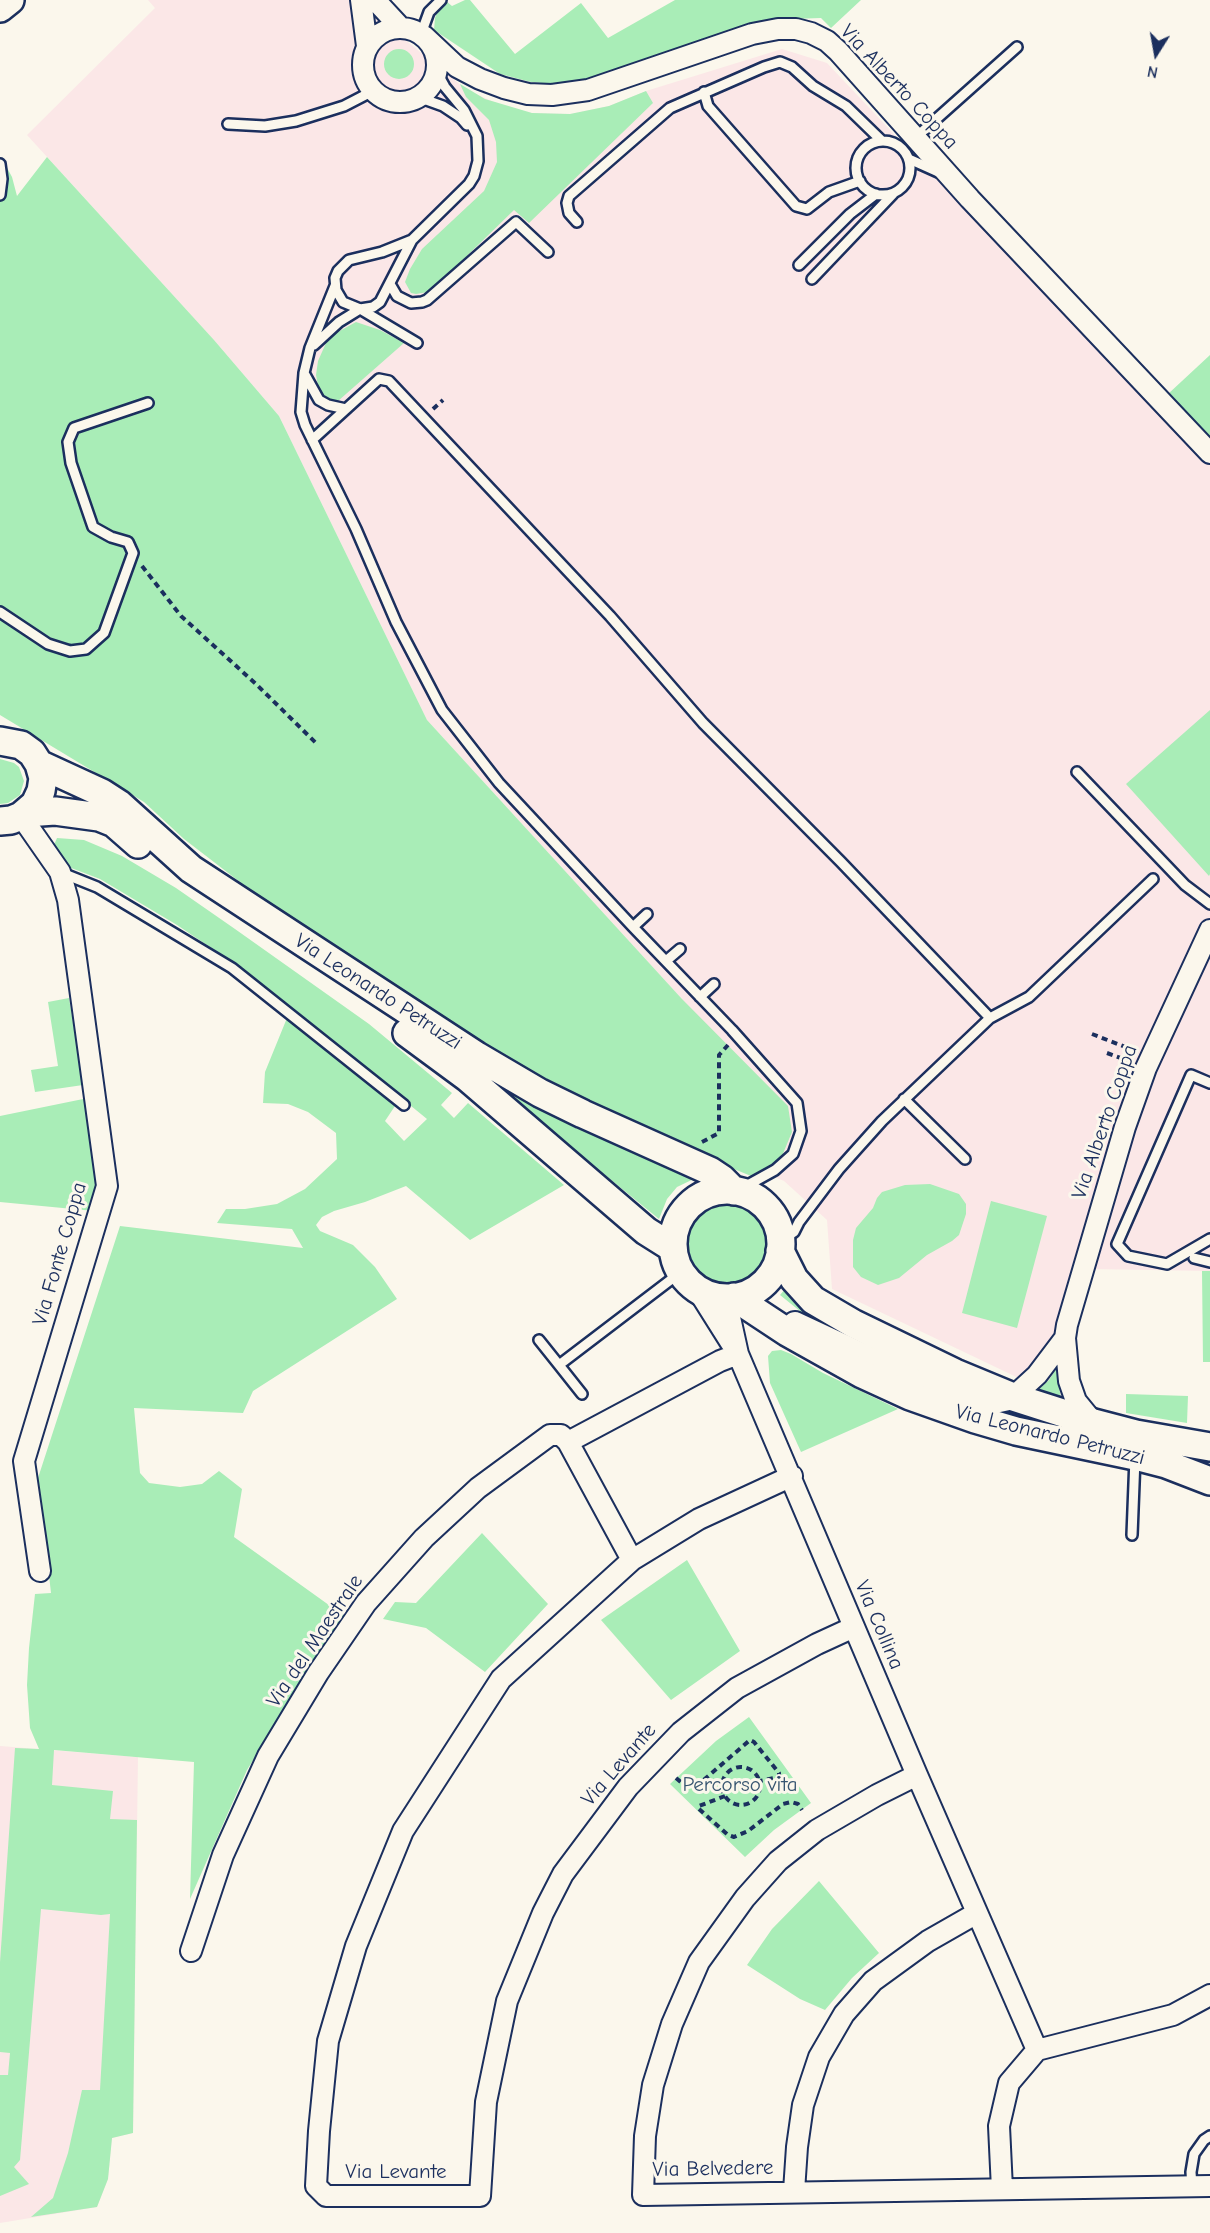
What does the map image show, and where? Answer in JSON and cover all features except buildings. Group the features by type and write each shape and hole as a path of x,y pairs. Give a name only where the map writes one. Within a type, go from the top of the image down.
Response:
{"main road":[{"path":"0,8 10,0"},
{"name":"Via Leonardo Petruzzi","path":"3,739 21,745 32,753 39,764 102,793 118,804 191,869 477,1056 540,1093 717,1175 736,1191"},
{"path":"16,817 35,804 41,791 43,778 39,764"},
{"name":"Via Leonardo Petruzzi","path":"16,817 55,811 85,813 114,823 189,889 312,967 440,1056 514,1116 646,1231 684,1270"},
{"path":"721,1191 736,1191 751,1196 762,1204 775,1221 780,1246 772,1272 764,1283 753,1291 731,1298 712,1296 684,1270 674,1232 680,1216 691,1204 705,1195 721,1191"},
{"name":"Via Leonardo Petruzzi","path":"780,1246 794,1279 813,1300 831,1312 945,1368 1013,1397 1094,1423 1136,1434 1210,1447"},
{"name":"Via Leonardo Petruzzi","path":"731,1298 862,1374 941,1408 1016,1431 1166,1464 1210,1481"}],"street":[{"path":"361,0 367,46"},
{"path":"375,0 401,27"},
{"path":"401,27 422,35 435,52 436,71 427,91 407,101 394,102 373,91 366,81 362,69 363,57 367,46 382,32 401,27"},
{"name":"Via Alberto Coppa","path":"422,35 457,67 480,79 528,94 552,96 588,90 752,34 778,28 811,33 838,51 891,112 905,139 970,198 1210,453"},
{"name":"Via Fonte Coppa","path":"16,817 60,872 72,917 107,1186 24,1461 40,1571"},
{"name":"Via Alberto Coppa","path":"1094,1423 1076,1401 1071,1389 1065,1338 1087,1252 1125,1127 1146,1068 1210,930"},
{"name":"Via Collina","path":"684,1270 737,1349 917,1775 1037,2050"},
{"name":"Via Collina","path":"731,1298 729,1313 737,1349"},
{"path":"632,1560 568,1442 720,1361 737,1349 740,1334 747,1327 764,1318"},
{"name":"Via Leonardo Petruzzi","path":"764,1318 785,1319 887,1367 947,1392 982,1400 1013,1397"},
{"name":"Via Alberto Coppa","path":"1013,1397 1037,1376 1065,1338"},
{"name":"Via del Maestrale","path":"191,1951 223,1855 268,1756 318,1672 366,1603 424,1538 477,1488 550,1435 561,1435 568,1442"},
{"name":"Via Levante","path":"792,1476 699,1519 632,1560 501,1679 403,1831 356,1946 328,2041 316,2186 326,2196 480,2196 486,2102 507,2001 543,1913 563,1874 628,1786 681,1732 737,1688 817,1644 854,1627"},
{"name":"Via Belvedere","path":"917,1775 877,1794 817,1830 778,1862 745,1898 699,1962 672,2024 653,2085 645,2136 643,2194 1201,2187"},
{"path":"794,2191 803,2105 819,2057 844,2014 873,1981 928,1941 977,1913"},
{"path":"1002,2189 999,2126 1010,2084 1037,2050 1173,2015 1210,1995"}],"lane":[{"path":"422,35 429,12 441,0"},
{"path":"876,194 860,182 856,164 859,155 873,143 905,139 1017,47"},
{"path":"577,222 569,213 567,203 569,196 670,108 780,62 792,67 813,86 846,106 882,141"},
{"path":"310,348 339,322 360,309 373,307 380,302 412,240 469,184 478,161 477,136 464,110 445,87 436,71"},
{"path":"228,124 265,126 296,122 344,106 373,91"},
{"path":"704,92 708,106 796,206 807,209 829,192 860,182"},
{"path":"418,97 443,106 461,118 477,136"},
{"path":"812,279 895,192 902,188 909,174 905,139"},
{"path":"909,159 935,169 970,198"},
{"path":"0,164 2,179 0,195"},
{"path":"799,265 850,214 876,194 895,192"},
{"path":"390,284 396,296 411,303 422,302 432,297 516,222 548,252"},
{"path":"412,240 390,249 349,260 338,271 335,286 310,348 304,373 301,412 312,440 356,529 396,622 442,710 499,783 797,1103 801,1131 793,1154 775,1170 736,1191"},
{"path":"335,286 343,302 360,309 417,343"},
{"path":"304,373 319,400 328,405 346,409"},
{"path":"312,440 379,379 389,381 610,616 703,723 846,867 990,1018"},
{"path":"0,612 48,644 70,651 86,649 104,633 133,553 128,542 111,537 93,527 71,463 68,442 74,428 148,403"},
{"path":"1077,772 1185,885 1210,904"},
{"path":"60,872 97,887 232,968 404,1104"},
{"path":"780,1246 794,1232 839,1169 882,1120 990,1018 1029,997 1153,879"},
{"path":"633,927 647,914"},
{"path":"666,961 680,949"},
{"path":"700,997 714,984"},
{"path":"1210,1083 1191,1075 1117,1244 1128,1256 1167,1264 1210,1239"},
{"path":"904,1100 965,1159"},
{"path":"1194,1258 1210,1262"},
{"path":"559,1365 684,1270"},
{"path":"539,1341 582,1394"},
{"path":"1132,1535 1135,1456"},
{"path":"1201,2187 1191,2172 1194,2154 1204,2140 1210,2136"}],"path":[{"path":"133,553 181,616 256,684 317,744"},
{"path":"1092,1034 1139,1053"},
{"path":"676,1155 719,1133 719,1055 728,1046"},
{"path":"676,1778 689,1785 699,1784 750,1740 779,1773 779,1777 760,1781"},
{"path":"742,1766 753,1771 760,1781 757,1797 743,1805 733,1803 722,1790 726,1773 736,1767 742,1766"},
{"path":"725,1796 698,1808 728,1835 734,1837 748,1831 783,1804 791,1802 798,1804 802,1810"}],"shaded area":[{"path":"148,0 356,0 467,90 501,105 532,113 570,114 609,106 646,91 782,49 827,63 940,183 962,175 1210,439 1210,1271 1090,1269 1071,1358 1077,1360 1077,1380 1094,1414 832,1289 827,1220 784,1181 714,1152 682,999 427,720 279,416 214,340 27,135 155,8"},
{"path":"0,1746 138,1757 133,2133 112,2138 108,2179 97,2207 0,2223"}],"green space":[{"path":"470,0 515,54 581,3 608,38 675,0 861,0 831,28 821,18 792,19 743,27 607,74 562,85 531,82 500,74 434,30 438,9 446,1 452,6"},
{"path":"399,49 405,50 413,58 413,70 405,78 399,79 393,78 385,70 384,64 385,58 393,50"},
{"path":"460,84 485,99 532,113 570,114 609,106 646,91 653,103 529,223 514,210 438,284 428,292 411,293 405,282 422,249 484,191 497,162 496,142 489,120 466,97"},
{"path":"47,157 214,340 279,416 427,720 682,999 788,1106 792,1132 782,1156 768,1167 751,1176 564,1097 275,909 184,839 144,802 0,715 0,160 12,177 17,196"},
{"path":"356,322 380,330 404,343 338,401 327,400 319,391 316,375 318,361 326,343 336,333"},
{"path":"1210,355 1210,439 1168,394"},
{"path":"1210,710 1210,874 1209,876 1126,784"},
{"path":"0,759 19,767 24,781 20,795 8,803 0,804"},
{"path":"57,838 84,840 122,856 176,888 369,1024 452,1093 441,1105 454,1118 468,1103 564,1185 470,1240 406,1186 322,1217 316,1225 320,1231 353,1245 375,1267 397,1299 253,1391 243,1413 134,1408 140,1473 149,1483 180,1487 202,1484 219,1471 242,1489 234,1537 347,1618 321,1650 247,1770 190,1899 194,1762 54,1750 52,1785 113,1791 110,1819 137,1820 133,2133 112,2138 108,2179 97,2207 31,2217 53,2198 68,2153 82,2090 100,2090 110,1914 41,1909 20,2160 14,2167 29,2184 0,2196 0,2075 8,2075 10,2053 0,2052 0,1962 15,1748 39,1749 30,1728 27,1685 29,1648 35,1594 51,1593 38,1478 120,1226 303,1248 292,1229 217,1223 226,1209 245,1209 277,1204 305,1189 337,1159 336,1133 308,1112 288,1104 263,1103 265,1072 287,1018 395,1106 385,1121 404,1141 427,1119 247,972 177,925 100,879 66,866 54,845"},
{"path":"69,998 83,1085 35,1092 31,1070 58,1066 48,1002"},
{"path":"455,1053 702,1175 677,1187 667,1199 659,1219"},
{"path":"88,1098 104,1185 94,1211 0,1202 0,1116"},
{"path":"930,1184 959,1194 966,1204 966,1214 959,1235 927,1255 899,1278 878,1285 861,1277 853,1267 853,1240 856,1228 873,1208 877,1198 882,1192 905,1185"},
{"path":"991,1201 1047,1216 1017,1328 962,1313"},
{"path":"726,1202 742,1205 755,1214 764,1227 767,1243 764,1259 755,1272 742,1281 726,1284 710,1281 697,1272 688,1259 685,1243 688,1227 697,1214 710,1205"},
{"path":"1202,1271 1210,1271 1210,1362 1203,1362"},
{"path":"786,1288 923,1374 811,1320 780,1295"},
{"path":"781,1350 898,1409 801,1452 770,1383 768,1356 772,1351"},
{"path":"1058,1366 1062,1403 1034,1394 1049,1380"},
{"path":"1126,1394 1188,1396 1187,1423 1126,1413"},
{"path":"482,1533 548,1604 485,1672 426,1628 383,1619 395,1602 416,1603"},
{"path":"687,1560 740,1651 671,1700 601,1620"},
{"name":"Percorso vita","path":"749,1717 811,1803 774,1830 745,1857 670,1784 716,1741"},
{"path":"819,1881 879,1953 852,1978 825,2010 800,1999 747,1965 772,1929"}]}
